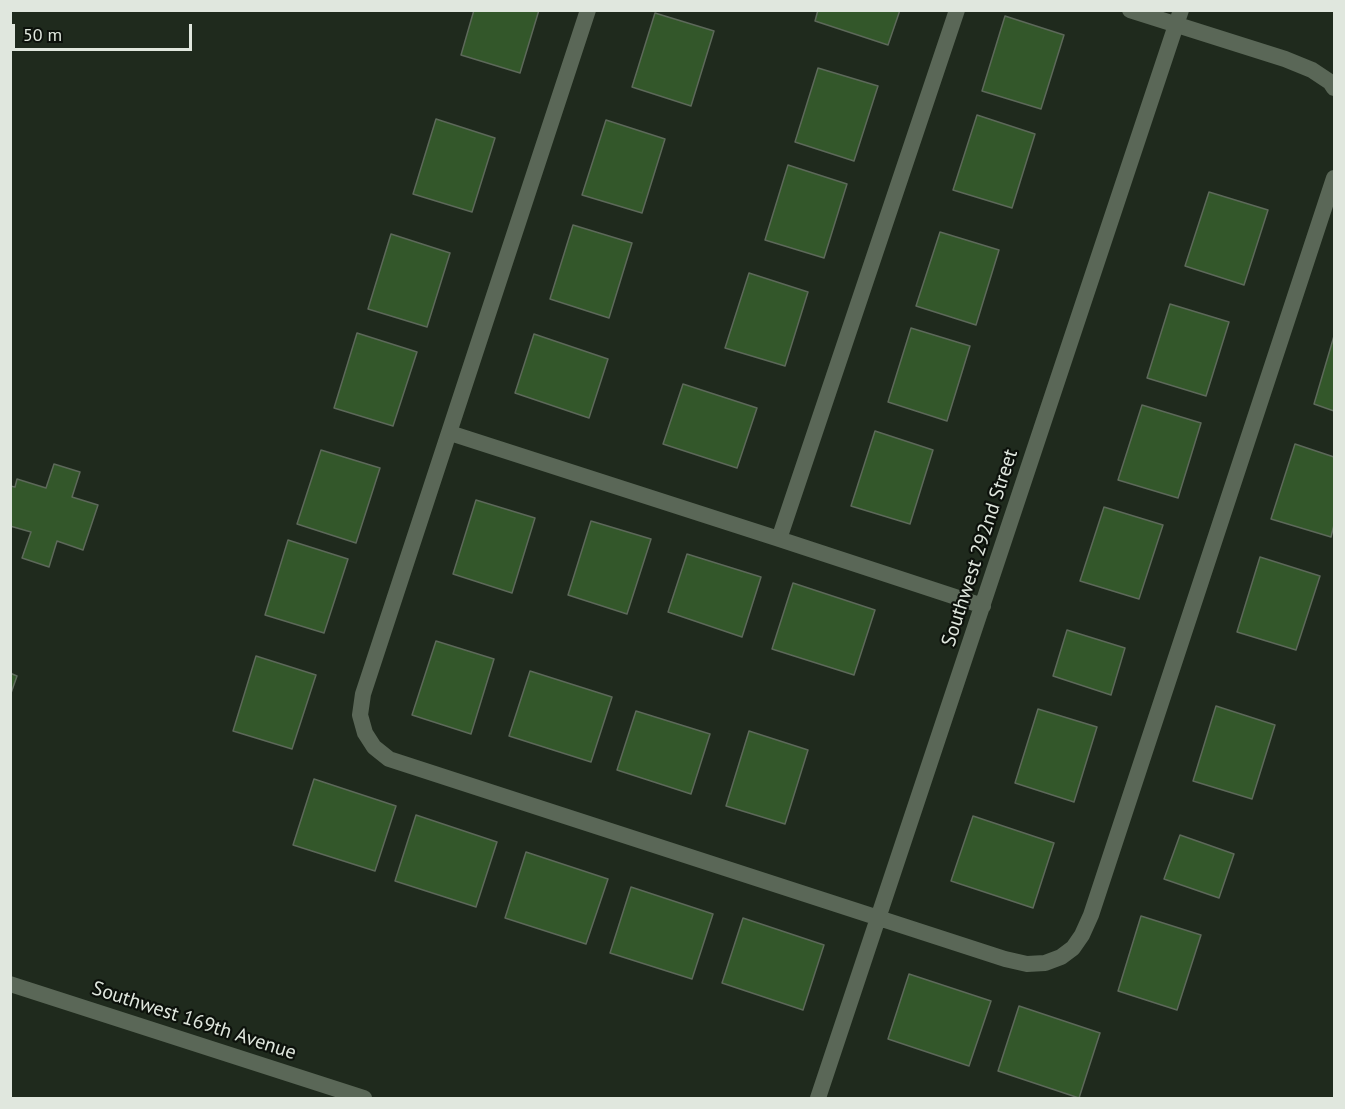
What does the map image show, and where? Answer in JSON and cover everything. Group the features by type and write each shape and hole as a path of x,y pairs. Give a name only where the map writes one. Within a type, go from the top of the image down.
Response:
{"street":[{"path":"588,10 363,694 360,715 365,734 374,747 389,759 1005,960 1027,964 1045,963 1061,957 1073,948 1091,915 1335,178"},
{"path":"779,539 957,10"},
{"path":"1130,10 1179,18 1312,70 1335,88"},
{"name":"Southwest 292nd Street","path":"818,1098 1179,18"},
{"path":"450,433 983,606"},
{"name":"Southwest 169th Avenue","path":"10,984 364,1098"}],"building":[{"path":"474,10 539,10 520,73 461,55"},
{"path":"818,10 900,10 888,45 815,21"},
{"path":"655,13 714,31 691,106 632,87"},
{"path":"1005,16 1064,35 1041,109 982,91"},
{"path":"818,68 878,86 854,161 795,142"},
{"path":"977,115 1035,134 1012,208 953,190"},
{"path":"436,119 495,138 472,212 413,194"},
{"path":"606,120 665,139 642,213 582,195"},
{"path":"788,165 847,184 824,258 765,240"},
{"path":"1209,192 1268,210 1244,285 1185,266"},
{"path":"573,225 632,243 609,318 550,299"},
{"path":"940,232 999,250 976,325 916,306"},
{"path":"391,234 450,253 427,327 368,309"},
{"path":"749,273 808,292 785,366 725,348"},
{"path":"1170,304 1229,322 1206,396 1147,378"},
{"path":"911,328 970,346 947,421 888,402"},
{"path":"357,333 417,352 393,426 334,408"},
{"path":"534,334 608,359 589,418 515,393"},
{"path":"1334,336 1334,411 1314,404"},
{"path":"683,384 757,408 737,468 663,444"},
{"path":"1142,405 1201,423 1178,498 1118,480"},
{"path":"875,431 933,450 910,524 851,506"},
{"path":"1295,444 1334,457 1334,525 1331,537 1271,519"},
{"path":"321,450 380,468 356,543 297,524"},
{"path":"54,464 80,472 72,497 98,505 83,550 57,541 49,567 22,558 31,532 10,526 10,486 15,487 17,479 46,488"},
{"path":"476,500 535,518 512,593 453,574"},
{"path":"1104,507 1163,525 1139,599 1080,581"},
{"path":"591,521 651,539 627,614 568,595"},
{"path":"288,540 348,559 324,633 265,615"},
{"path":"687,554 761,577 742,637 668,612"},
{"path":"1260,557 1320,576 1296,650 1237,632"},
{"path":"793,583 875,610 854,675 772,649"},
{"path":"1067,630 1125,648 1111,695 1053,676"},
{"path":"436,641 494,659 471,734 412,715"},
{"path":"256,656 316,675 292,749 233,731"},
{"path":"530,671 612,697 591,762 509,736"},
{"path":"10,673 17,676 10,696"},
{"path":"1216,706 1275,725 1252,799 1193,781"},
{"path":"1038,709 1097,727 1074,802 1015,783"},
{"path":"636,711 710,734 691,794 617,770"},
{"path":"749,731 808,750 785,824 726,806"},
{"path":"314,779 396,806 375,871 293,845"},
{"path":"416,815 497,842 476,907 395,881"},
{"path":"973,816 1054,843 1033,908 951,881"},
{"path":"1180,835 1234,854 1219,898 1164,879"},
{"path":"526,852 608,879 586,944 505,918"},
{"path":"631,887 713,914 692,979 610,953"},
{"path":"1141,916 1201,935 1177,1010 1118,991"},
{"path":"743,918 824,945 803,1010 722,983"},
{"path":"909,974 991,1001 969,1066 888,1039"},
{"path":"1019,1006 1100,1033 1079,1098 998,1071"}]}
